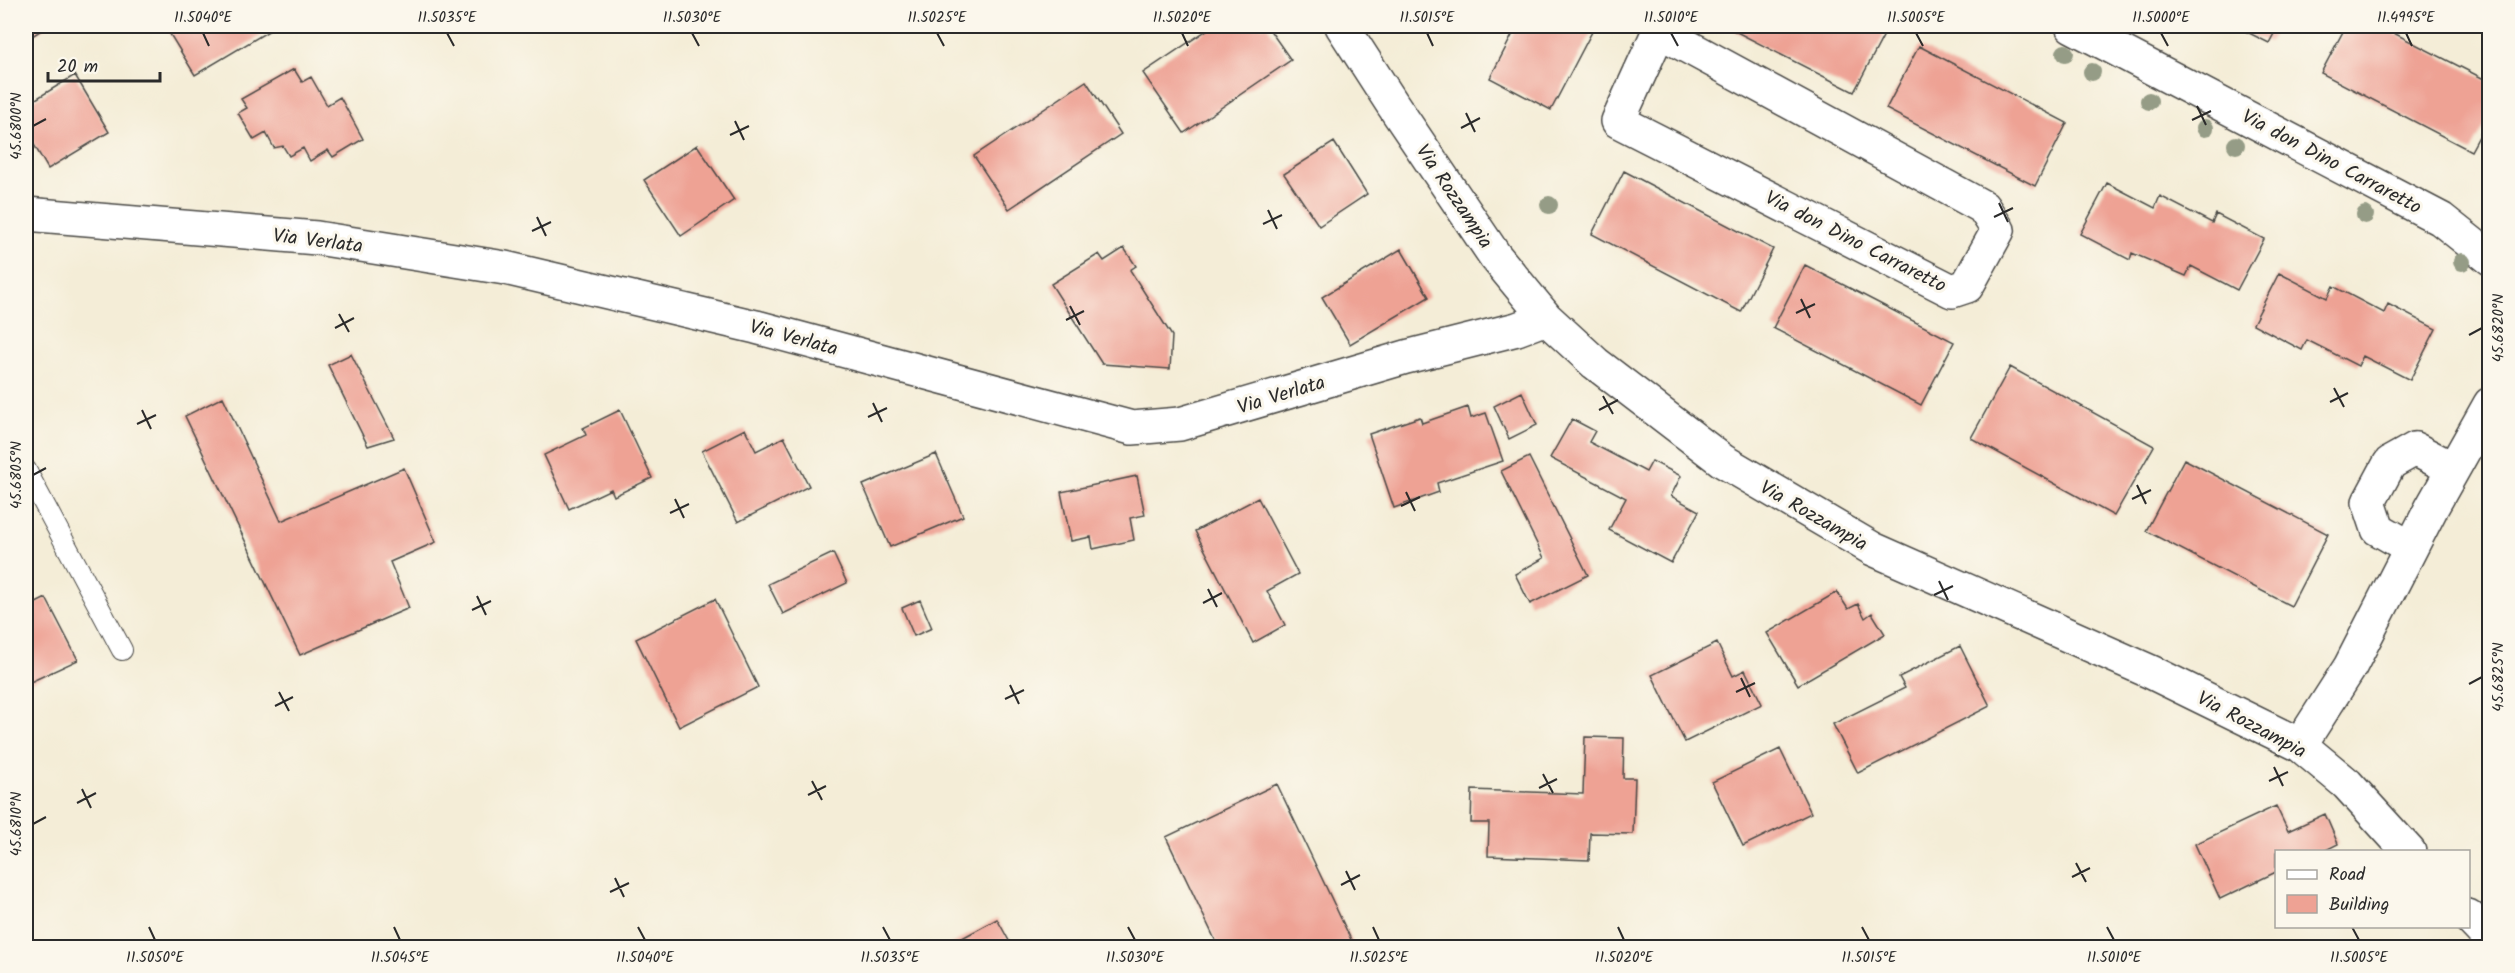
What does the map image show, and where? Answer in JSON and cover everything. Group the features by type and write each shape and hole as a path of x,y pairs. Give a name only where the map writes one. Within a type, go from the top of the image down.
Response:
{"street":[{"name":"Via Rozzampia","path":"1342,26 1495,256 1546,318 1595,363 1722,461 1873,549 2151,672 2300,745 2347,784 2407,850"},
{"name":"Via don Dino Carraretto","path":"2073,26 2441,219 2490,258"},
{"name":"Via don Dino Carraretto","path":"1661,28 1983,207 1998,230 1968,286 1952,291 1618,121 1661,28"},
{"name":"Via Verlata","path":"26,214 317,238 505,268 756,327 1132,428 1180,424 1406,357 1517,329 1546,318"},
{"path":"2300,745 2350,667 2490,404"},
{"path":"2411,549 2378,529 2369,502 2390,463 2415,449 2453,470"},
{"path":"2470,917 2490,939"}],"lane":[{"path":"26,470 122,650"}],"building":[{"path":"26,26 48,26 26,40"},
{"path":"165,26 277,26 195,75"},
{"path":"1213,26 1267,26 1291,60 1184,133 1143,73"},
{"path":"1517,26 1595,26 1551,110 1490,78"},
{"path":"1725,26 1880,26 1887,29 1854,92"},
{"path":"2235,26 2278,26 2269,43"},
{"path":"2346,26 2380,26 2490,82 2490,116 2471,151 2321,73"},
{"path":"1919,46 2067,123 2035,186 1886,109"},
{"path":"294,69 302,82 311,77 327,105 340,97 363,139 333,157 328,150 310,161 303,148 289,156 283,146 274,148 266,133 254,140 238,113 247,108 241,99"},
{"path":"75,75 109,132 48,169 26,131 26,105"},
{"path":"1086,81 1121,134 1009,209 974,156"},
{"path":"1334,142 1367,194 1319,226 1284,174"},
{"path":"697,145 734,200 681,236 644,180"},
{"path":"1624,171 1773,249 1741,312 1592,234"},
{"path":"2107,183 2155,208 2160,196 2212,223 2216,214 2264,239 2237,290 2191,266 2186,276 2132,253 2130,260 2080,234"},
{"path":"1124,248 1136,266 1130,270 1172,336 1170,369 1102,364 1051,284 1099,254 1104,261"},
{"path":"1401,249 1429,297 1350,344 1322,297"},
{"path":"1805,265 1954,342 1921,405 1773,328"},
{"path":"2279,273 2327,298 2333,286 2384,313 2388,304 2436,329 2410,380 2363,356 2358,366 2307,340 2302,350 2253,324"},
{"path":"351,354 394,438 368,446 328,365"},
{"path":"2010,367 2154,446 2114,516 1971,438"},
{"path":"1522,392 1537,425 1509,439 1494,406"},
{"path":"223,397 281,521 404,468 436,542 390,562 409,608 300,655 185,416"},
{"path":"1468,407 1471,418 1486,413 1503,461 1437,483 1439,492 1394,508 1369,434 1420,417 1422,423"},
{"path":"620,410 652,478 614,496 611,489 569,509 544,455 586,435 583,428"},
{"path":"1572,419 1595,431 1589,442 1646,472 1652,461 1681,476 1671,496 1699,511 1671,563 1609,530 1626,498 1550,458"},
{"path":"745,429 756,451 784,437 809,486 738,522 702,451"},
{"path":"936,454 963,516 890,547 863,485"},
{"path":"1529,457 1588,575 1530,604 1515,574 1544,558 1501,471"},
{"path":"2184,459 2328,534 2291,606 2146,531"},
{"path":"1137,476 1145,515 1130,518 1134,540 1093,549 1091,537 1071,541 1061,492"},
{"path":"1258,498 1298,574 1267,591 1285,625 1253,643 1195,531"},
{"path":"833,553 847,583 783,614 768,584"},
{"path":"1837,592 1848,609 1858,604 1865,618 1872,613 1885,634 1798,685 1767,633"},
{"path":"46,598 78,660 26,684 26,608"},
{"path":"715,599 758,687 679,727 636,639"},
{"path":"920,600 932,628 914,636 902,608"},
{"path":"1717,643 1733,676 1745,670 1762,704 1685,742 1652,675"},
{"path":"1960,646 1990,706 1858,773 1833,724 1905,688 1899,677"},
{"path":"1585,737 1624,738 1623,778 1635,778 1633,834 1590,833 1589,860 1488,856 1489,823 1471,823 1472,790 1583,794"},
{"path":"1780,749 1811,813 1743,846 1712,782"},
{"path":"1277,784 1355,948 1219,948 1166,837"},
{"path":"2276,806 2288,831 2325,814 2338,844 2326,850 2275,850 2275,872 2220,899 2195,844"},
{"path":"997,919 1013,948 944,948"}]}
